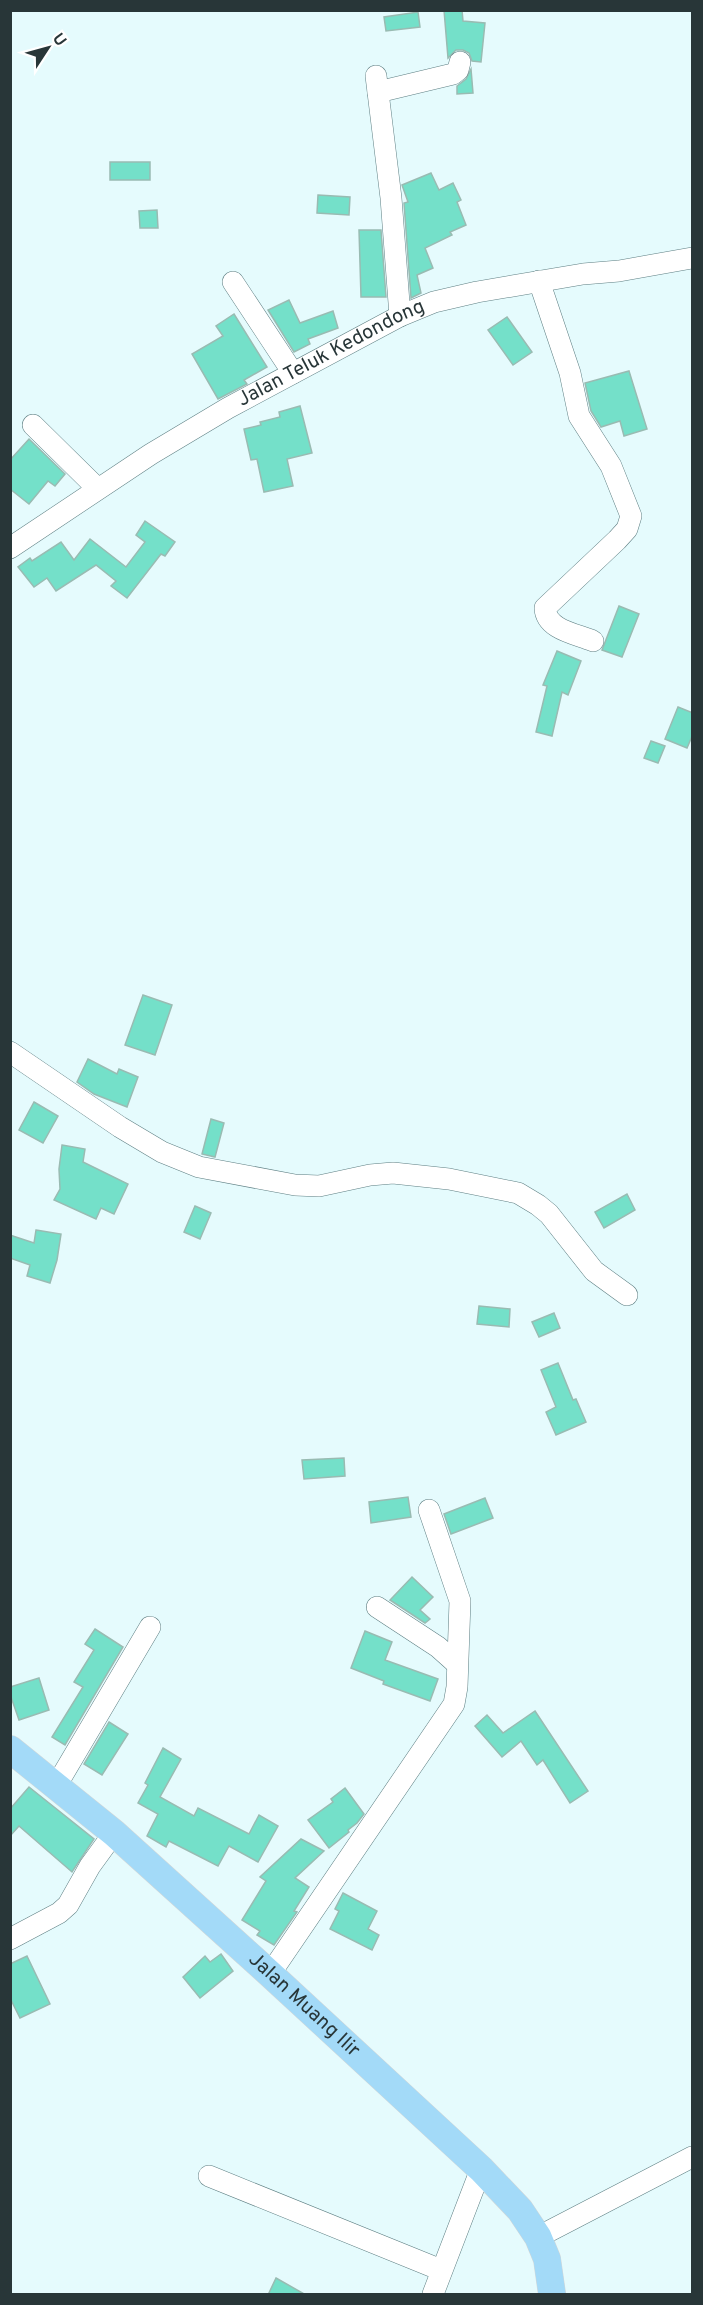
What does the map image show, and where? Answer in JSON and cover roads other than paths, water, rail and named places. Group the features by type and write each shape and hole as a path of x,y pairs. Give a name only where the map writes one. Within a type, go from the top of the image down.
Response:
{"main road":[{"name":"Jalan Muang Ilir","path":"10,1749 114,1833 481,2169 520,2210 538,2237 547,2259 552,2295"}],"street":[{"path":"400,316 391,198 377,84 453,74 458,70 460,62"},
{"name":"Jalan Teluk Kedondong","path":"10,548 97,489 228,408 400,316 434,302 477,292 693,258"},
{"path":"539,281 570,374 579,416 611,466 631,516 627,529 617,540 545,608 547,618 554,626 594,641"},
{"path":"233,282 293,373"},
{"path":"33,425 97,489"},
{"path":"10,1052 120,1127 162,1152 199,1167 295,1185 319,1186 370,1175 393,1173 449,1179 518,1193 538,1204 549,1214 590,1266 627,1294"},
{"path":"270,1974 454,1704 457,1687 460,1601 429,1510"},
{"path":"377,1606 438,1647 457,1664"},
{"path":"56,1786 150,1627"},
{"path":"10,1939 60,1913 68,1905 90,1866 114,1833"},
{"path":"538,2237 693,2157"},
{"path":"433,2295 481,2169"},
{"path":"209,2176 441,2270"}]}
